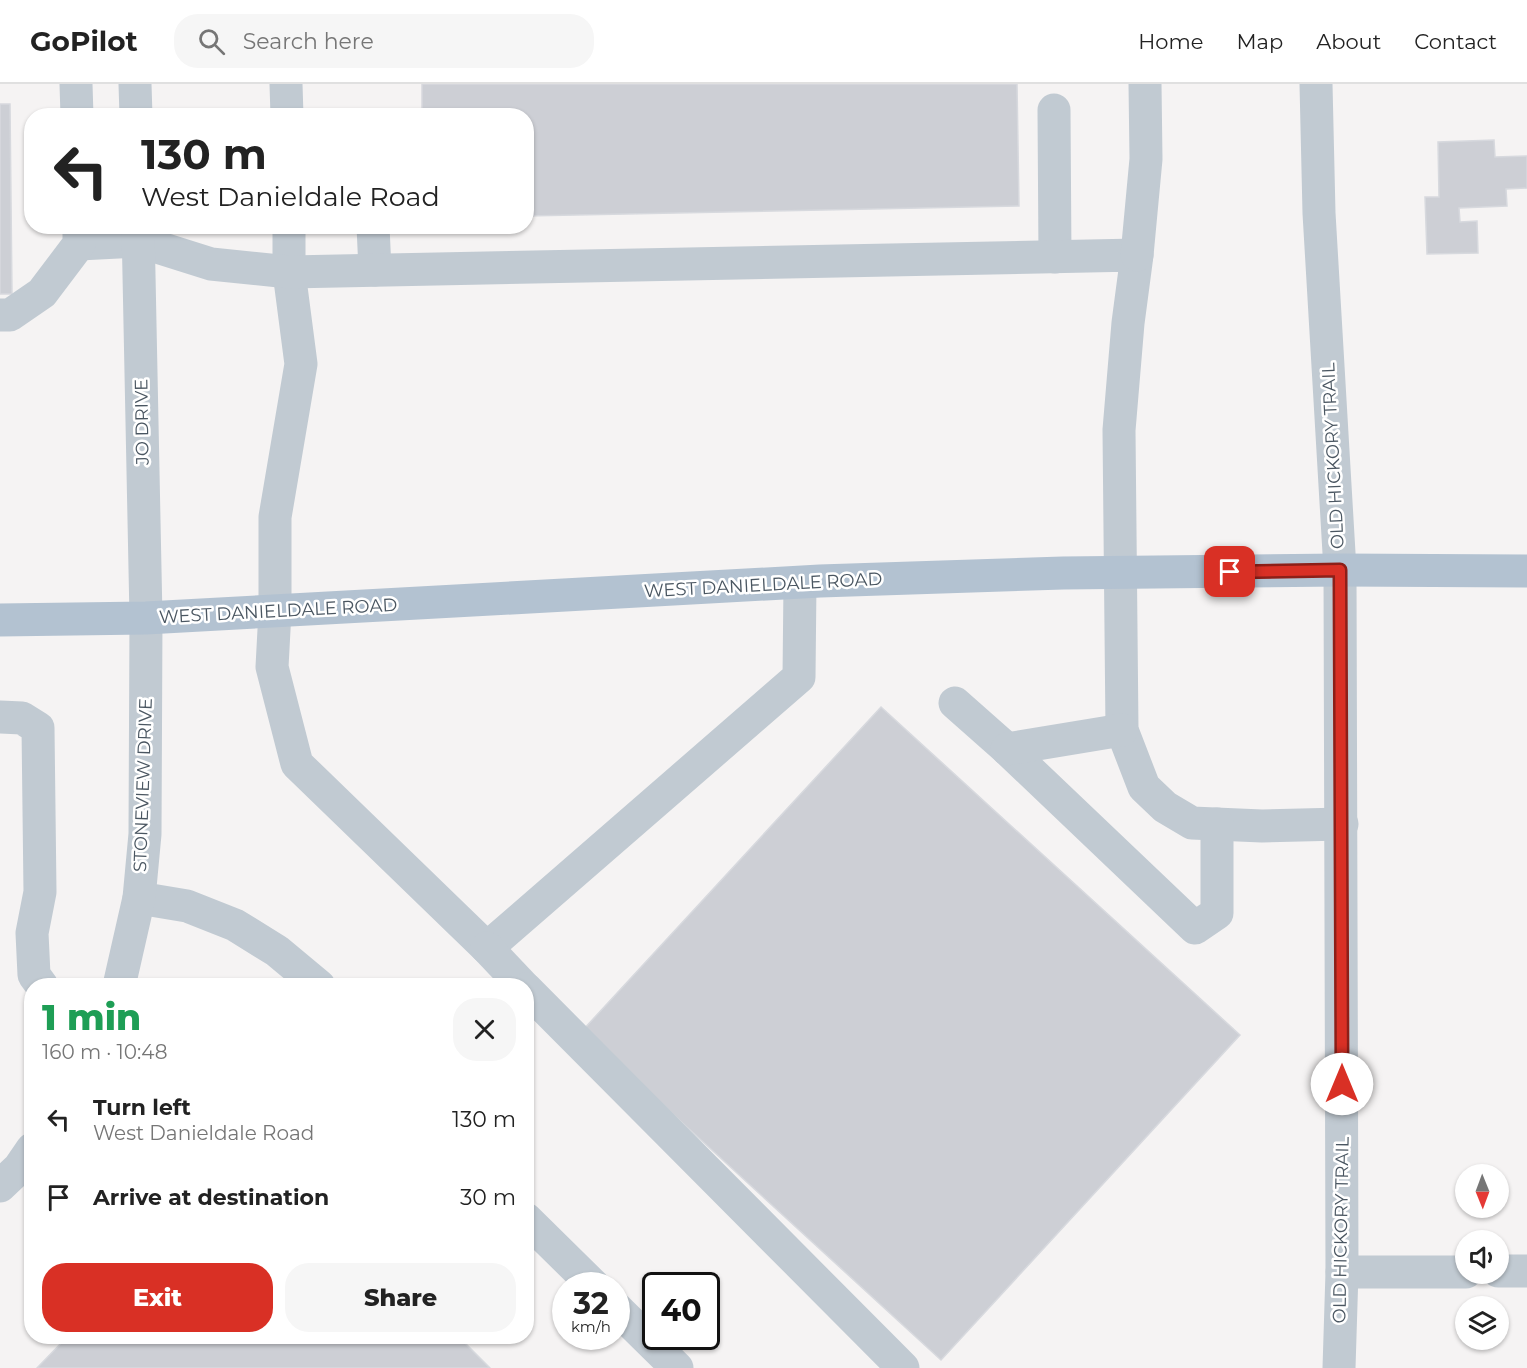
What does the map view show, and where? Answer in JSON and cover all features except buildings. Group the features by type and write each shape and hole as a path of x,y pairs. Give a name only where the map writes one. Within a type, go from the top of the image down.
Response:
{"main road":[{"name":"WEST DANIELDALE ROAD","path":"0,620 146,618 800,583 1121,573 1340,570 1527,571"}],"street":[{"path":"76,84 77,108"},
{"path":"135,84 136,108"},
{"path":"286,84 287,108"},
{"path":"1145,84 1146,159 1119,430 1122,730 1144,788 1165,807 1192,823 1262,826 1341,824"},
{"name":"OLD HICKORY TRAIL","path":"1316,84 1319,213 1340,570 1342,1272 1339,1368"},
{"path":"1054,110 1055,257"},
{"path":"0,315 10,315 42,293 79,235 108,234"},
{"name":"JO DRIVE","path":"138,234 146,618"},
{"path":"140,234 211,264 290,272 1137,255"},
{"path":"289,234 290,272 301,364 275,517 275,611 272,667 297,764 516,978"},
{"path":"373,234 375,270"},
{"path":"487,948 799,677 800,583"},
{"name":"STONEVIEW DRIVE","path":"121,978 139,898 145,834 146,618"},
{"path":"955,703 1007,749 1195,928 1217,913 1217,824"},
{"path":"0,717 22,718 38,728 40,892 32,933 34,975 36,978"},
{"path":"1007,749 1122,730"},
{"path":"139,898 187,906 235,925 277,951 309,978"},
{"path":"534,996 903,1368"},
{"path":"0,1186 24,1161"},
{"path":"534,1226 580,1272"},
{"path":"1509,1271 1527,1271"},
{"path":"1342,1272 1455,1272"},
{"path":"630,1322 677,1368"}],"route":[{"path":"1230,572 1340,570 1342,1084"}]}
